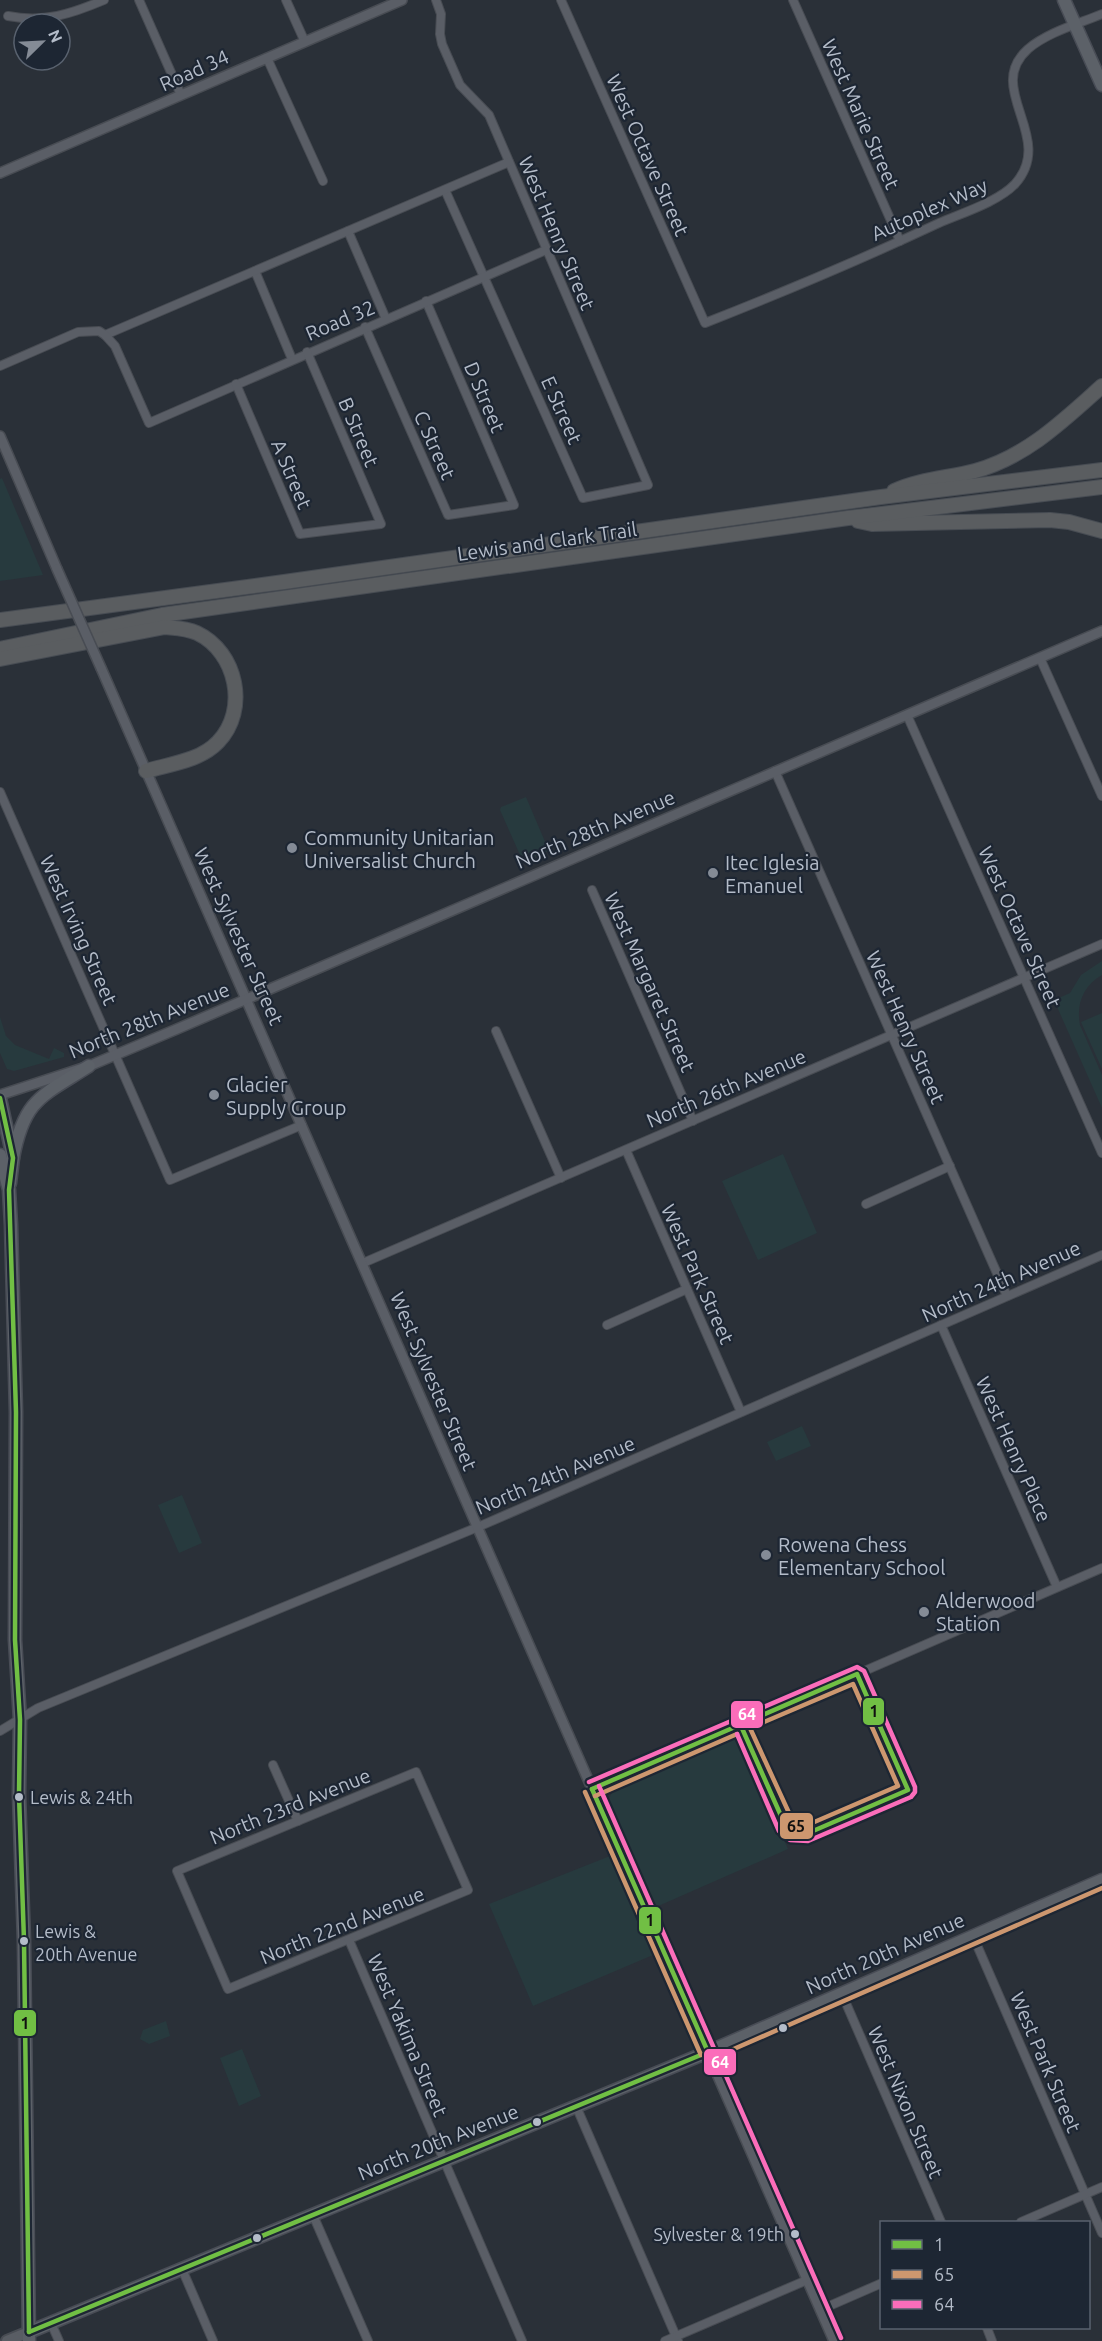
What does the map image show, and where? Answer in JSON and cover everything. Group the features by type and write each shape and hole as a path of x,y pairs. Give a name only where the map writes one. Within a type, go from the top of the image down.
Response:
{"highway":[{"path":"880,497 913,482 974,471 1010,457 1045,436 1102,386"},
{"name":"Lewis and Clark Trail","path":"0,620 880,497 1102,470"},
{"name":"Lewis and Clark Trail","path":"0,649 162,615 848,518 1102,487"},
{"path":"848,518 872,524 1050,520 1102,531"},
{"path":"0,659 165,627 195,632 207,639 224,658 231,671 236,694 232,719 218,742 207,751 187,760 146,771"}],"main road":[{"path":"1064,0 1102,85"},
{"path":"7,2341 29,2336 24,1941 19,1795 20,1720 15,1640 16,1412 9,1190 17,1134 30,1108 41,1097 89,1066"},
{"path":"0,1096 13,1158"},
{"path":"0,1155 9,1190"},
{"name":"North 20th Avenue","path":"29,2336 51,2323 708,2052 1102,1880"}],"street":[{"path":"8,16 47,19 75,12 104,0"},
{"path":"140,0 181,95"},
{"path":"286,0 305,42"},
{"name":"Road 34","path":"0,173 402,0"},
{"name":"West Henry Street","path":"436,0 441,14 442,44 460,85 487,111 648,485"},
{"name":"West Octave Street","path":"561,0 705,323"},
{"name":"West Marie Street","path":"793,0 900,241"},
{"path":"1075,25 1102,14"},
{"name":"Autoplex Way","path":"705,323 900,241 1001,195 1016,182 1023,172 1029,149 1027,131 1013,92 1015,71 1029,49 1044,39 1075,25"},
{"path":"267,58 323,181"},
{"path":"0,366 78,332 93,330 105,334 509,162"},
{"path":"445,189 484,277"},
{"path":"348,231 386,319"},
{"name":"Road 32","path":"105,334 115,346 149,423 292,358 546,250"},
{"path":"255,271 292,358"},
{"name":"E Street","path":"484,277 584,498 648,485"},
{"name":"D Street","path":"426,302 514,505"},
{"name":"C Street","path":"365,327 448,515 514,505"},
{"name":"B Street","path":"307,352 381,524"},
{"name":"A Street","path":"236,384 300,534 381,524"},
{"name":"West Sylvester Street","path":"0,436 834,2341"},
{"name":"North 28th Avenue","path":"0,1096 89,1066 247,1000 1102,631"},
{"path":"1040,658 1102,796"},
{"name":"West Octave Street","path":"907,715 1102,1153"},
{"name":"West Henry Street","path":"775,771 1007,1296"},
{"name":"West Irving Street","path":"0,792 170,1180 302,1125"},
{"name":"West Margaret Street","path":"592,890 693,1121"},
{"name":"North 26th Avenue","path":"363,1263 1102,944"},
{"path":"496,1031 561,1178"},
{"name":"West Park Street","path":"626,1150 741,1412"},
{"path":"867,1204 950,1166"},
{"name":"North 24th Avenue","path":"0,1731 47,1704 478,1527 1102,1255"},
{"path":"607,1325 687,1289"},
{"name":"West Henry Place","path":"941,1325 1057,1587"},
{"path":"592,1790 1102,1568"},
{"path":"857,1674 908,1790"},
{"path":"273,1765 298,1821"},
{"name":"North 23rd Avenue","path":"228,1989 177,1871 416,1772 468,1890"},
{"name":"North 22nd Avenue","path":"228,1989 468,1890"},
{"name":"West Park Street","path":"973,1936 1102,2233"},
{"name":"West Yakima Street","path":"349,1940 522,2341"},
{"name":"West Nixon Street","path":"842,1994 940,2221"},
{"path":"576,2106 677,2339"},
{"path":"1025,2221 1102,2187"},
{"path":"313,2215 368,2341"},
{"path":"182,2269 213,2341"},
{"path":"665,2341 677,2339 807,2280"},
{"path":"820,2310 880,2284"},
{"path":"51,2323 58,2341"}],"green space":[{"path":"2,478 43,575 0,581 0,479"},
{"path":"526,797 549,851 528,859 520,855 500,810 501,807"},
{"path":"1102,961 1102,975 1090,984 1082,996 1079,1017 1080,1025 1102,1075 1102,1108 1054,1000 1070,993 1081,975"},
{"path":"1102,1013 1102,1069 1081,1022"},
{"path":"0,1017 6,1036 15,1045 49,1059 54,1048 64,1053 64,1057 14,1071 7,1069 0,1053"},
{"path":"783,1154 817,1233 758,1260 722,1181"},
{"path":"802,1426 811,1446 776,1461 767,1442"},
{"path":"182,1495 202,1543 179,1553 158,1505"},
{"path":"738,1735 788,1849 656,1907 608,1800 613,1791"},
{"path":"610,1856 653,1955 533,2006 489,1904"},
{"path":"166,2021 170,2036 149,2044 140,2039 143,2030"},
{"path":"242,2049 261,2096 239,2106 220,2058"}],"transit line":[{"name":"1","path":"0,1098 13,1158 9,1190 16,1412 15,1640 20,1720 19,1795 24,1941 29,2332"},
{"name":"64","path":"589,1782 857,1667 864,1671 915,1787 915,1792 911,1797 808,1841 790,1840 779,1831 737,1734"},
{"name":"1","path":"592,1789 857,1674 908,1790 806,1834 792,1833 786,1827 741,1726"},
{"name":"65","path":"853,1684 898,1786 805,1826 795,1826 750,1728 853,1684"},
{"name":"65","path":"595,1796 737,1734"},
{"name":"64","path":"599,1786 841,2338"},
{"name":"1","path":"592,1789 708,2052"},
{"name":"65","path":"585,1792 701,2055"},
{"name":"65","path":"711,2059 1102,1888"},
{"name":"1","path":"29,2332 708,2052"}],"place":[{"name":"Community Unitarian Universalist Church","path":"292,848"},
{"name":"Itec Iglesia Emanuel","path":"713,873"},
{"name":"Glacier Supply Group","path":"214,1095"},
{"name":"Rowena Chess Elementary School","path":"766,1555"},
{"name":"Alderwood Station","path":"924,1612"},
{"name":"Lewis & 24th","path":"19,1797"},
{"name":"Lewis & 20th Avenue","path":"24,1941"},
{"name":"Sylvester & 19th","path":"795,2234"}]}
